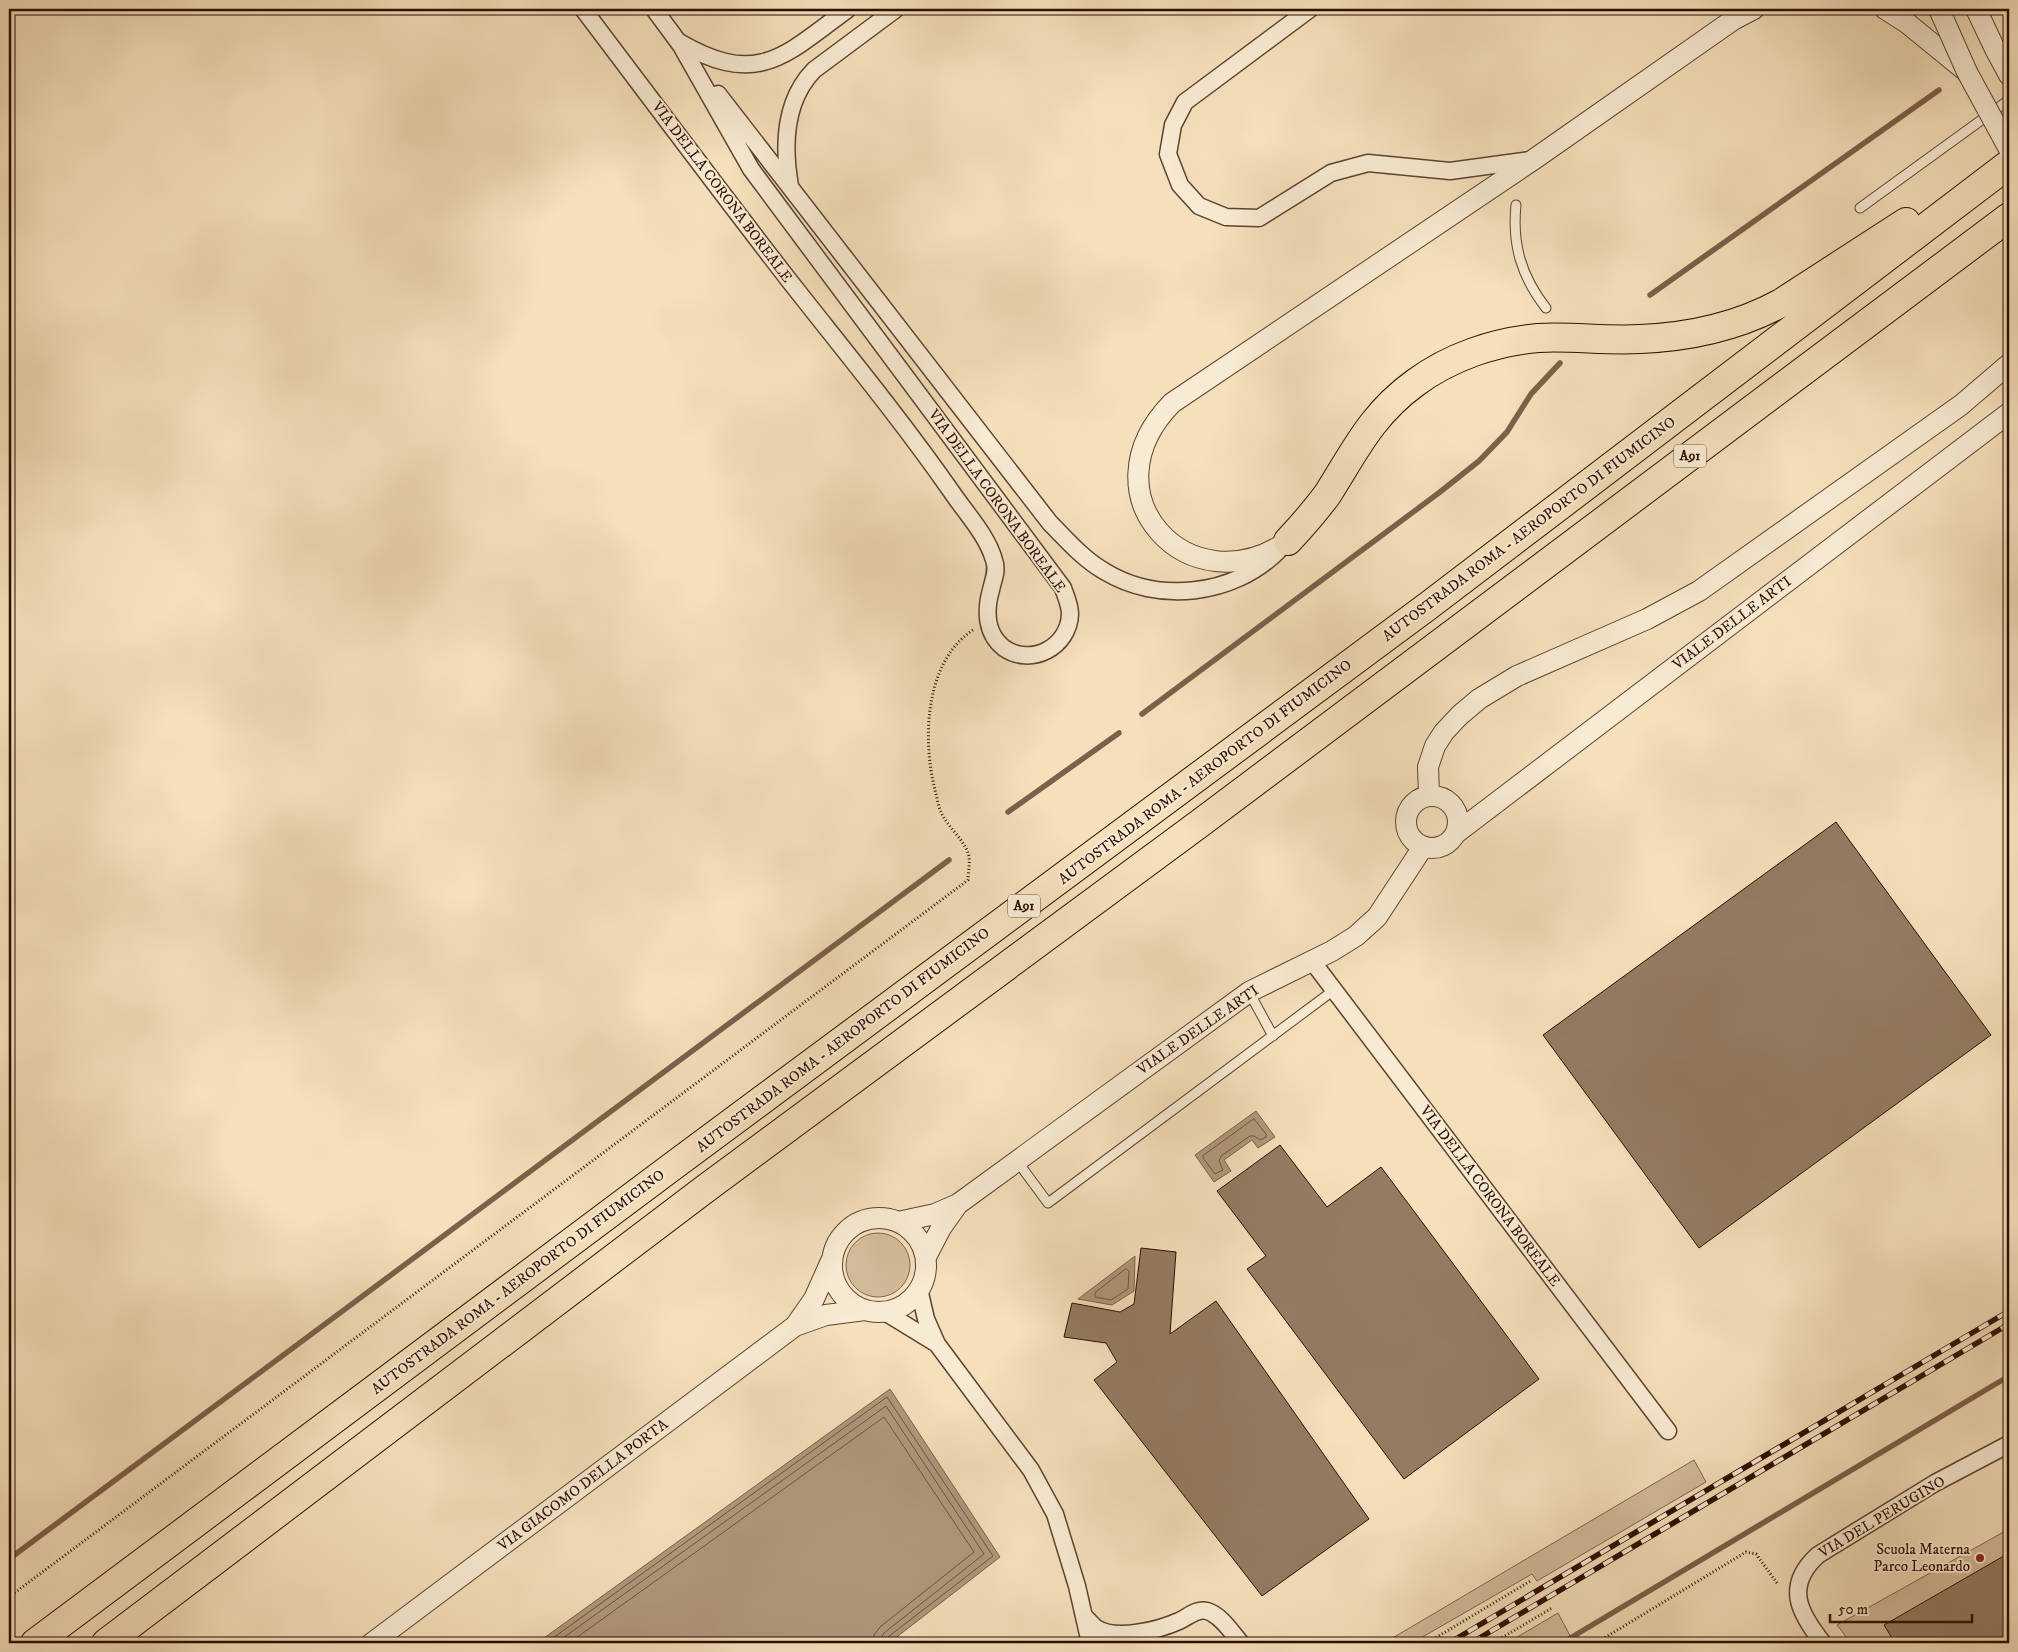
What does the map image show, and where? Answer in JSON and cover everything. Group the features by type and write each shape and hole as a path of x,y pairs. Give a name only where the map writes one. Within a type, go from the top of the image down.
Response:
{"highway":[{"path":"1288,541 1306,522 1326,495 1359,441 1380,412 1434,370 1476,351 1518,340 1539,338 1662,338 1703,332 1738,322 1770,309 1792,297 2009,153"},
{"name":"AUTOSTRADA ROMA - AEROPORTO DI FIUMICINO","path":"35,1643 673,1166 1436,600 2009,164"},
{"name":"A91","path":"106,1643 698,1195 1192,830 2009,217"}],"street":[{"name":"VIA DELLA CORONA BOREALE","path":"583,9 783,273 936,470 981,534 996,567 987,608 988,620 994,637 1008,650 1022,655 1036,655 1052,648 1065,634 1070,614 1069,604 1063,588 751,169 679,42"},
{"name":"VIA DELLA CORONA BOREALE","path":"654,9 790,188 1050,523 1088,560 1114,576 1141,587 1181,592 1201,590 1240,578 1274,555 1288,541"},
{"path":"679,42 700,54 721,61 737,64 763,63 790,51 848,9"},
{"path":"790,188 787,162 787,135 791,110 801,86 814,70 896,9"},
{"path":"1310,9 1186,102 1173,125 1168,154 1180,186 1199,206 1226,217 1259,218 1331,173 1368,163 1450,171 1534,160"},
{"path":"1288,541 1276,549 1249,560 1220,562 1192,555 1168,540 1149,519 1142,506 1139,494 1138,467 1141,454 1153,426 1172,403 1534,160 1733,20 1754,9"},
{"path":"1885,9 1907,23 1967,72"},
{"path":"1939,9 1967,72 2009,149"},
{"path":"1976,9 2009,75"},
{"path":"1429,795 1428,768 1435,746 1444,732 1479,699 1517,676 1648,619 1699,591 1961,405 2009,364"},
{"name":"VIALE DELLE ARTI","path":"898,1222 936,1214 958,1204 1249,992 1344,944 1377,917 1423,847 1438,848 1445,845 1455,834 2009,413"},
{"path":"1423,847 1409,835 1406,827 1408,810 1421,798 1429,795 1445,799 1456,810 1458,818 1455,834"},
{"name":"VIA DELLA CORONA BOREALE","path":"1312,961 1668,1431"},
{"name":"VIALE DELLE ARTI","path":"926,1257 941,1228 958,1204"},
{"name":"VIA GIACOMO DELLA PORTA","path":"795,1326 814,1299 832,1261 839,1239 845,1231 859,1222 875,1218 898,1222"},
{"path":"898,1222 906,1226 918,1238 926,1257 924,1278 919,1289 926,1319 937,1344 1026,1463 1055,1514 1085,1617 1090,1643"},
{"name":"VIA GIACOMO DELLA PORTA","path":"832,1261 833,1278 840,1292 855,1306 874,1311"},
{"name":"VIA GIACOMO DELLA PORTA","path":"372,1643 795,1326 826,1315 874,1311 903,1305 919,1289"},
{"path":"874,1311 937,1344"},
{"name":"VIA DEL PERUGINO","path":"1823,1643 1806,1620 1800,1606 1801,1581 1806,1568 1811,1562 1826,1550 1928,1488 2009,1444"},
{"path":"1118,1643 1178,1622 1198,1611 1207,1611 1226,1625 1241,1643"},
{"path":"1085,1617 1096,1628 1114,1633 1141,1634"}],"lane":[{"path":"1860,208 2009,100"},
{"path":"1516,205 1514,234 1520,264 1527,280 1546,308"},
{"path":"1017,1161 1048,1203 1334,990"},
{"path":"1249,992 1273,1036"}],"path":[{"path":"9,1597 968,880 968,854 940,812 930,769 930,712 938,676 952,648 965,635 988,620"},
{"path":"1596,1643 1746,1552 1756,1554 1777,1582"},
{"path":"1427,1643 1532,1580"},
{"path":"1493,1643 1552,1608"}],"shaded area":[{"path":"878,1233 896,1238 901,1242 905,1247 910,1265 905,1283 901,1288 896,1292 878,1297 860,1292 855,1288 851,1283 846,1265 851,1247 855,1242 860,1238"},
{"path":"1694,1460 1706,1482 1537,1581 1532,1574 1412,1643 1384,1643"},
{"name":"Scuola Materna Parco Leonardo","path":"2009,1529 2009,1643 1851,1643 1837,1625"},
{"path":"1558,1613 1574,1643 1507,1643"}],"water":[{"path":"1256,1111 1275,1137 1258,1148 1252,1140 1224,1160 1231,1171 1214,1182 1195,1155"},
{"path":"1135,1256 1134,1291 1112,1305 1078,1299"},
{"path":"890,1389 1000,1557 889,1643 537,1643"}],"building":[{"path":"1836,822 1991,1035 1699,1248 1543,1035"},
{"path":"1280,1145 1327,1207 1381,1167 1539,1379 1404,1479 1247,1269 1266,1256 1217,1191"},
{"path":"1141,1248 1176,1252 1170,1334 1216,1301 1369,1519 1262,1596 1094,1380 1117,1362 1106,1343 1064,1337 1072,1303 1120,1312 1134,1304"},
{"path":"2009,1553 2009,1643 1895,1643 1884,1625"}],"waterway":[{"path":"1650,295 1939,90"},
{"path":"1142,714 1479,461 1507,432 1531,394 1560,363"},
{"path":"1008,812 1119,733"},
{"path":"9,1559 949,860"},
{"path":"1562,1643 2009,1376"}],"railway":[{"path":"1449,1643 2009,1311"},
{"path":"1471,1643 2009,1324"}],"place":[{"name":"Scuola Materna Parco Leonardo","path":"1980,1558"}]}
